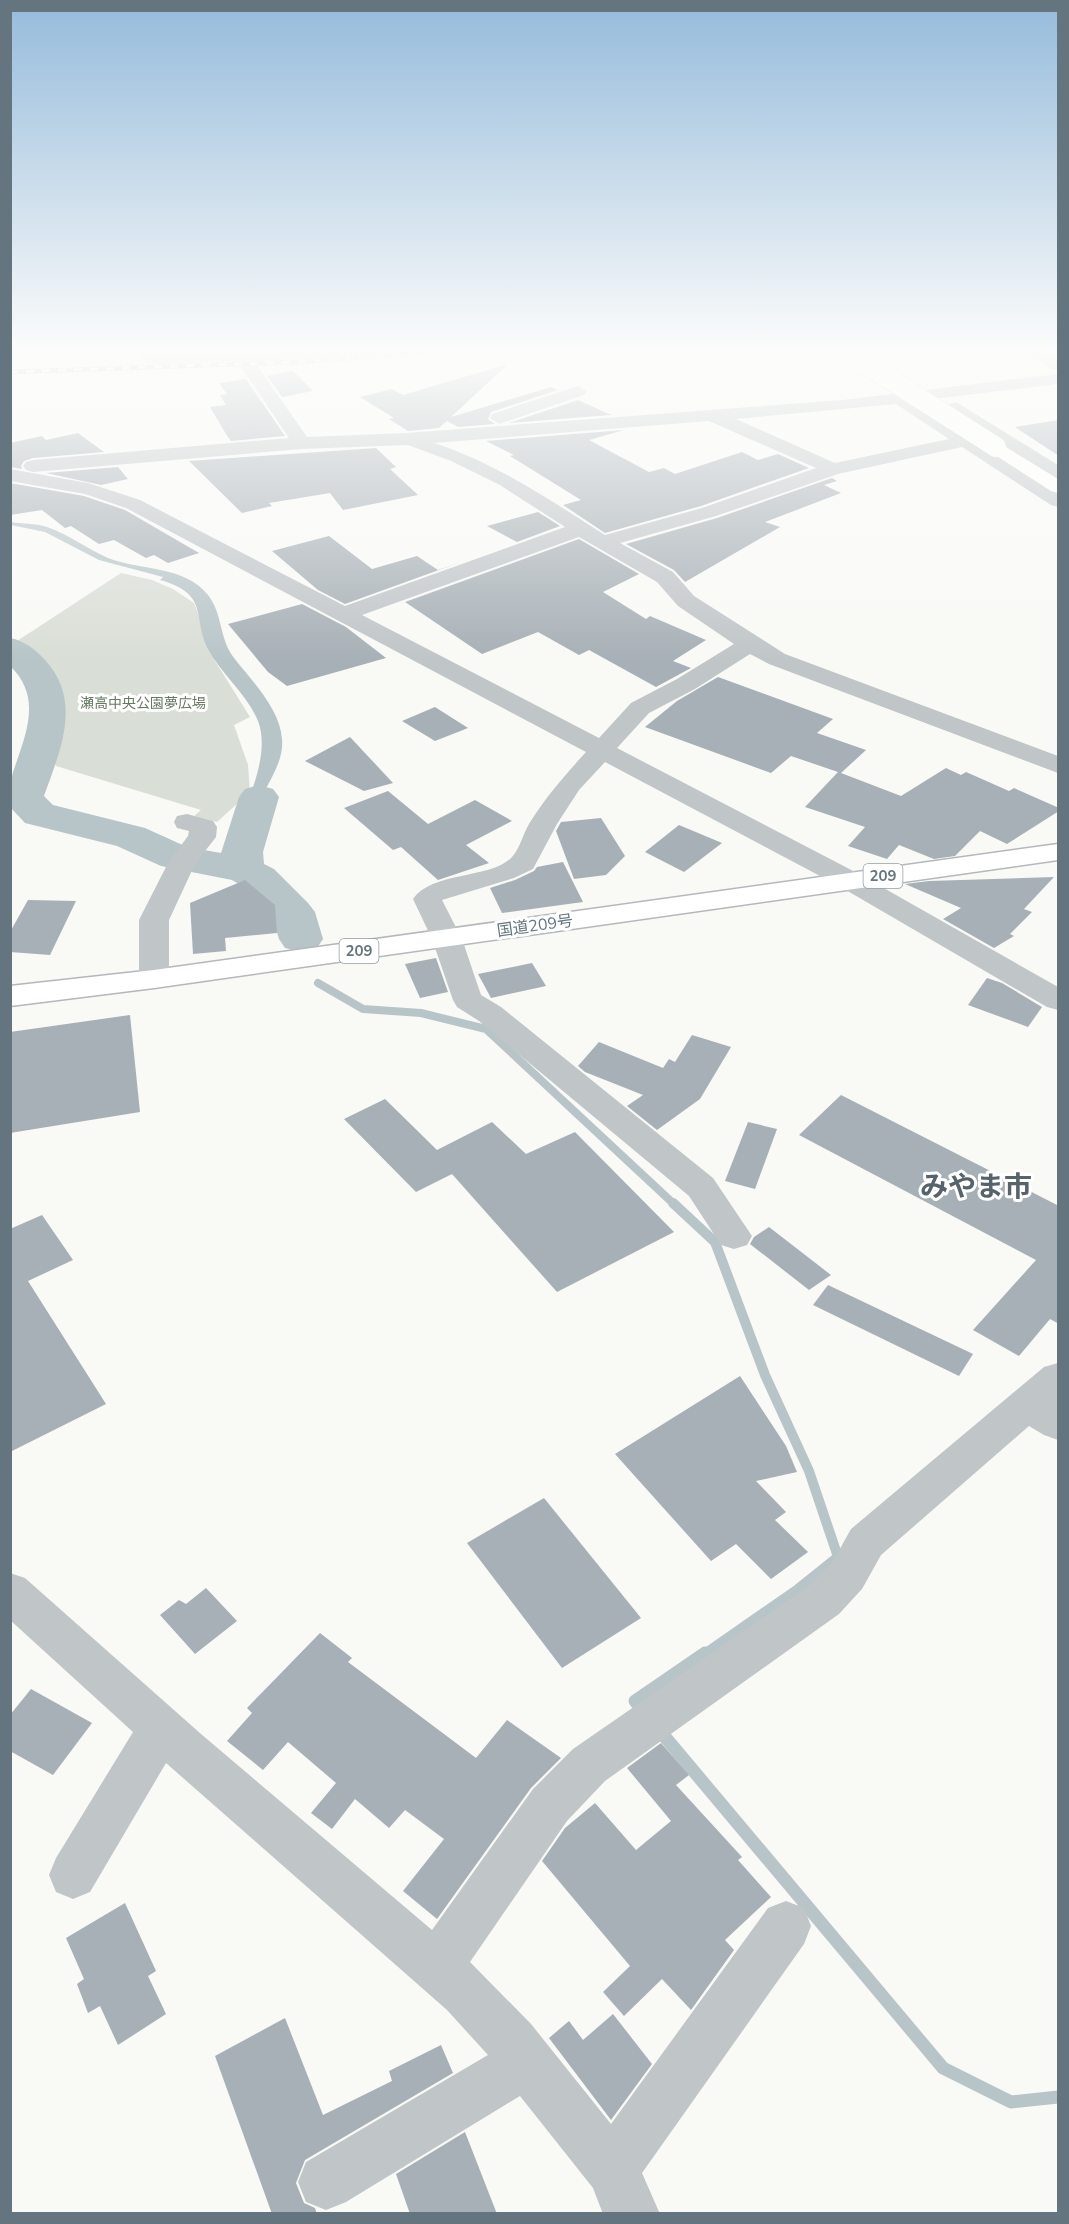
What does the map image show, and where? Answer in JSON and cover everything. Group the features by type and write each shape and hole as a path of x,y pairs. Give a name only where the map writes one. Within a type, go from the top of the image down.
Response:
{"highway":[{"path":"1005,453 1059,487"},
{"name":"国道209号","path":"10,996 447,939 849,880 1059,852"}],"street":[{"path":"10,469 188,453"},
{"path":"442,453 486,470 665,577 686,601 750,644 777,659 990,737 1059,765"},
{"path":"796,453 833,469"},
{"path":"342,615 593,535 709,512 833,469 909,453"},
{"path":"983,453 1059,501"},
{"path":"1027,453 1059,473"},
{"path":"139,488 151,456"},
{"path":"10,475 73,485 112,495 139,488 342,615 849,880 1059,1000"},
{"path":"734,1236 701,1187 490,1014 468,1000 447,939 427,899 432,894 504,872 523,863 543,824 570,785 640,708 686,684 750,644"},
{"path":"154,979 154,920 182,863 202,837 203,827 187,822"},
{"path":"436,1967 550,1805 589,1765 824,1600 847,1576 866,1542 1048,1402"},
{"path":"10,1592 161,1728 465,1992 527,2062 622,2191 786,1926"},
{"path":"73,1875 161,1728"},
{"path":"326,2182 527,2062"}],"green space":[{"name":"瀬高中央公園夢広場","path":"121,573 152,580 173,589 194,603 215,661 250,717 234,725 248,765 250,792 217,822 194,816 201,810 56,766 53,758 61,717 50,677 14,643"}],"shaded area":[{"path":"11,522 47,527 108,558 187,578 198,585 213,602 229,651 271,706 282,739 279,761 255,819 251,862 235,864 240,828 260,759 261,733 258,721 248,702 208,649 193,600 186,592 160,580 163,577 99,560 45,532 11,525"}],"building":[{"path":"10,453 95,453 33,458 24,461 22,469 10,467"},
{"path":"307,453 381,453 396,467 390,469 418,495 343,510 330,493 269,503 272,506 242,513 189,461"},
{"path":"510,453 613,453 649,472 664,468 675,474 740,453 758,460 778,454 809,468 701,506 605,533 563,505 581,500 510,456 514,455"},
{"path":"118,467 128,479 101,485 46,473"},
{"path":"832,478 837,481 824,485 841,493 765,522 780,527 685,582 674,570 626,544 717,518"},
{"path":"10,483 84,496 125,510 199,553 168,563 154,555 146,558 114,540 99,544 71,526 65,528 42,510 10,515"},
{"path":"538,512 560,526 517,542 487,526"},
{"path":"329,536 372,569 417,556 438,570 461,562 345,604 318,590 272,551"},
{"path":"579,539 639,574 603,592 646,619 650,616 706,640 673,661 691,668 656,687 589,650 579,655 538,632 482,654 405,602"},
{"path":"302,604 346,627 386,658 287,686 268,672 228,624"},
{"path":"718,677 833,719 817,733 866,750 841,773 901,796 946,768 961,775 966,772 1009,791 1014,788 1059,808 1059,811 1007,844 980,831 955,856 934,859 899,845 887,859 848,846 865,827 805,807 838,772 791,756 771,773 645,727 677,701"},
{"path":"435,707 468,728 435,741 402,721"},
{"path":"350,737 393,783 364,791 305,761"},
{"path":"388,791 428,824 475,800 512,821 466,845 489,863 438,880 401,847 393,850 344,808"},
{"path":"601,818 625,856 606,875 574,879 556,831 561,822"},
{"path":"679,825 722,843 684,872 645,852"},
{"path":"563,862 583,902 502,913 490,888 515,880 534,871 537,867"},
{"path":"1054,877 1024,909 1032,912 1010,934 1014,936 994,948 943,919 961,908 905,884 929,881"},
{"path":"245,880 275,905 277,933 225,938 226,951 193,954 190,903"},
{"path":"28,900 76,901 50,955 10,952 10,932"},
{"path":"436,958 448,992 420,998 405,964"},
{"path":"532,963 546,986 491,998 478,974"},
{"path":"987,978 1002,983 1042,1007 1028,1027 968,1005"},
{"path":"130,1015 140,1112 10,1133 10,1032"},
{"path":"692,1035 731,1047 700,1099 657,1130 627,1106 643,1095 585,1072 578,1066 599,1042 663,1068 669,1059 675,1062"},
{"path":"841,1095 1059,1206 1059,1324 1050,1319 1019,1356 973,1330 1036,1260 799,1135"},
{"path":"385,1099 437,1150 492,1122 526,1154 575,1132 674,1232 557,1292 452,1174 416,1192 344,1119"},
{"path":"748,1122 777,1129 755,1189 725,1181"},
{"path":"42,1215 73,1260 28,1281 106,1404 10,1452 10,1229"},
{"path":"769,1227 831,1275 809,1290 750,1244 754,1237"},
{"path":"828,1285 973,1354 959,1376 813,1305"},
{"path":"740,1376 786,1446 797,1472 756,1481 786,1512 775,1520 808,1552 771,1579 736,1544 711,1561 615,1454"},
{"path":"544,1498 641,1618 562,1668 467,1543"},
{"path":"206,1588 237,1621 195,1654 160,1615 179,1600 186,1604"},
{"path":"320,1633 352,1658 348,1662 476,1758 507,1720 561,1758 531,1788 437,1919 403,1891 444,1839 405,1810 389,1828 355,1799 332,1829 311,1813 336,1783 288,1742 263,1770 227,1741 252,1713 247,1708"},
{"path":"31,1689 92,1723 53,1775 10,1751 10,1715"},
{"path":"661,1743 689,1775 676,1785 742,1857 738,1860 771,1897 725,1940 734,1950 691,2010 662,1979 624,2016 603,1992 630,1966 542,1861 565,1828 595,1803 636,1850 671,1821 627,1768"},
{"path":"125,1903 156,1971 148,1976 166,2014 118,2045 100,2006 88,2013 77,1984 84,1979 66,1938"},
{"path":"613,2014 652,2064 611,2120 549,2038 569,2021 583,2040"},
{"path":"285,2018 323,2115 392,2081 389,2071 441,2045 453,2073 305,2160 296,2183 304,2203 315,2208 317,2214 272,2214 215,2056"},
{"path":"465,2132 497,2214 410,2214 396,2174"}],"waterway":[{"path":"10,648 36,672 47,695 48,710 44,740 24,798 39,814 131,837 176,857 244,870"},
{"path":"244,870 242,852 259,797"},
{"path":"244,870 259,878 293,912 301,939"},
{"path":"318,983 363,1009 421,1013 486,1029 675,1205"},
{"path":"673,1203 715,1242 765,1375 809,1471 838,1557 798,1589 703,1655"},
{"path":"644,1712 635,1701 705,1653"},
{"path":"660,1731 943,2068 1011,2102 1058,2097"}],"district":[{"name":"みやま市","path":"976,1187"}]}
